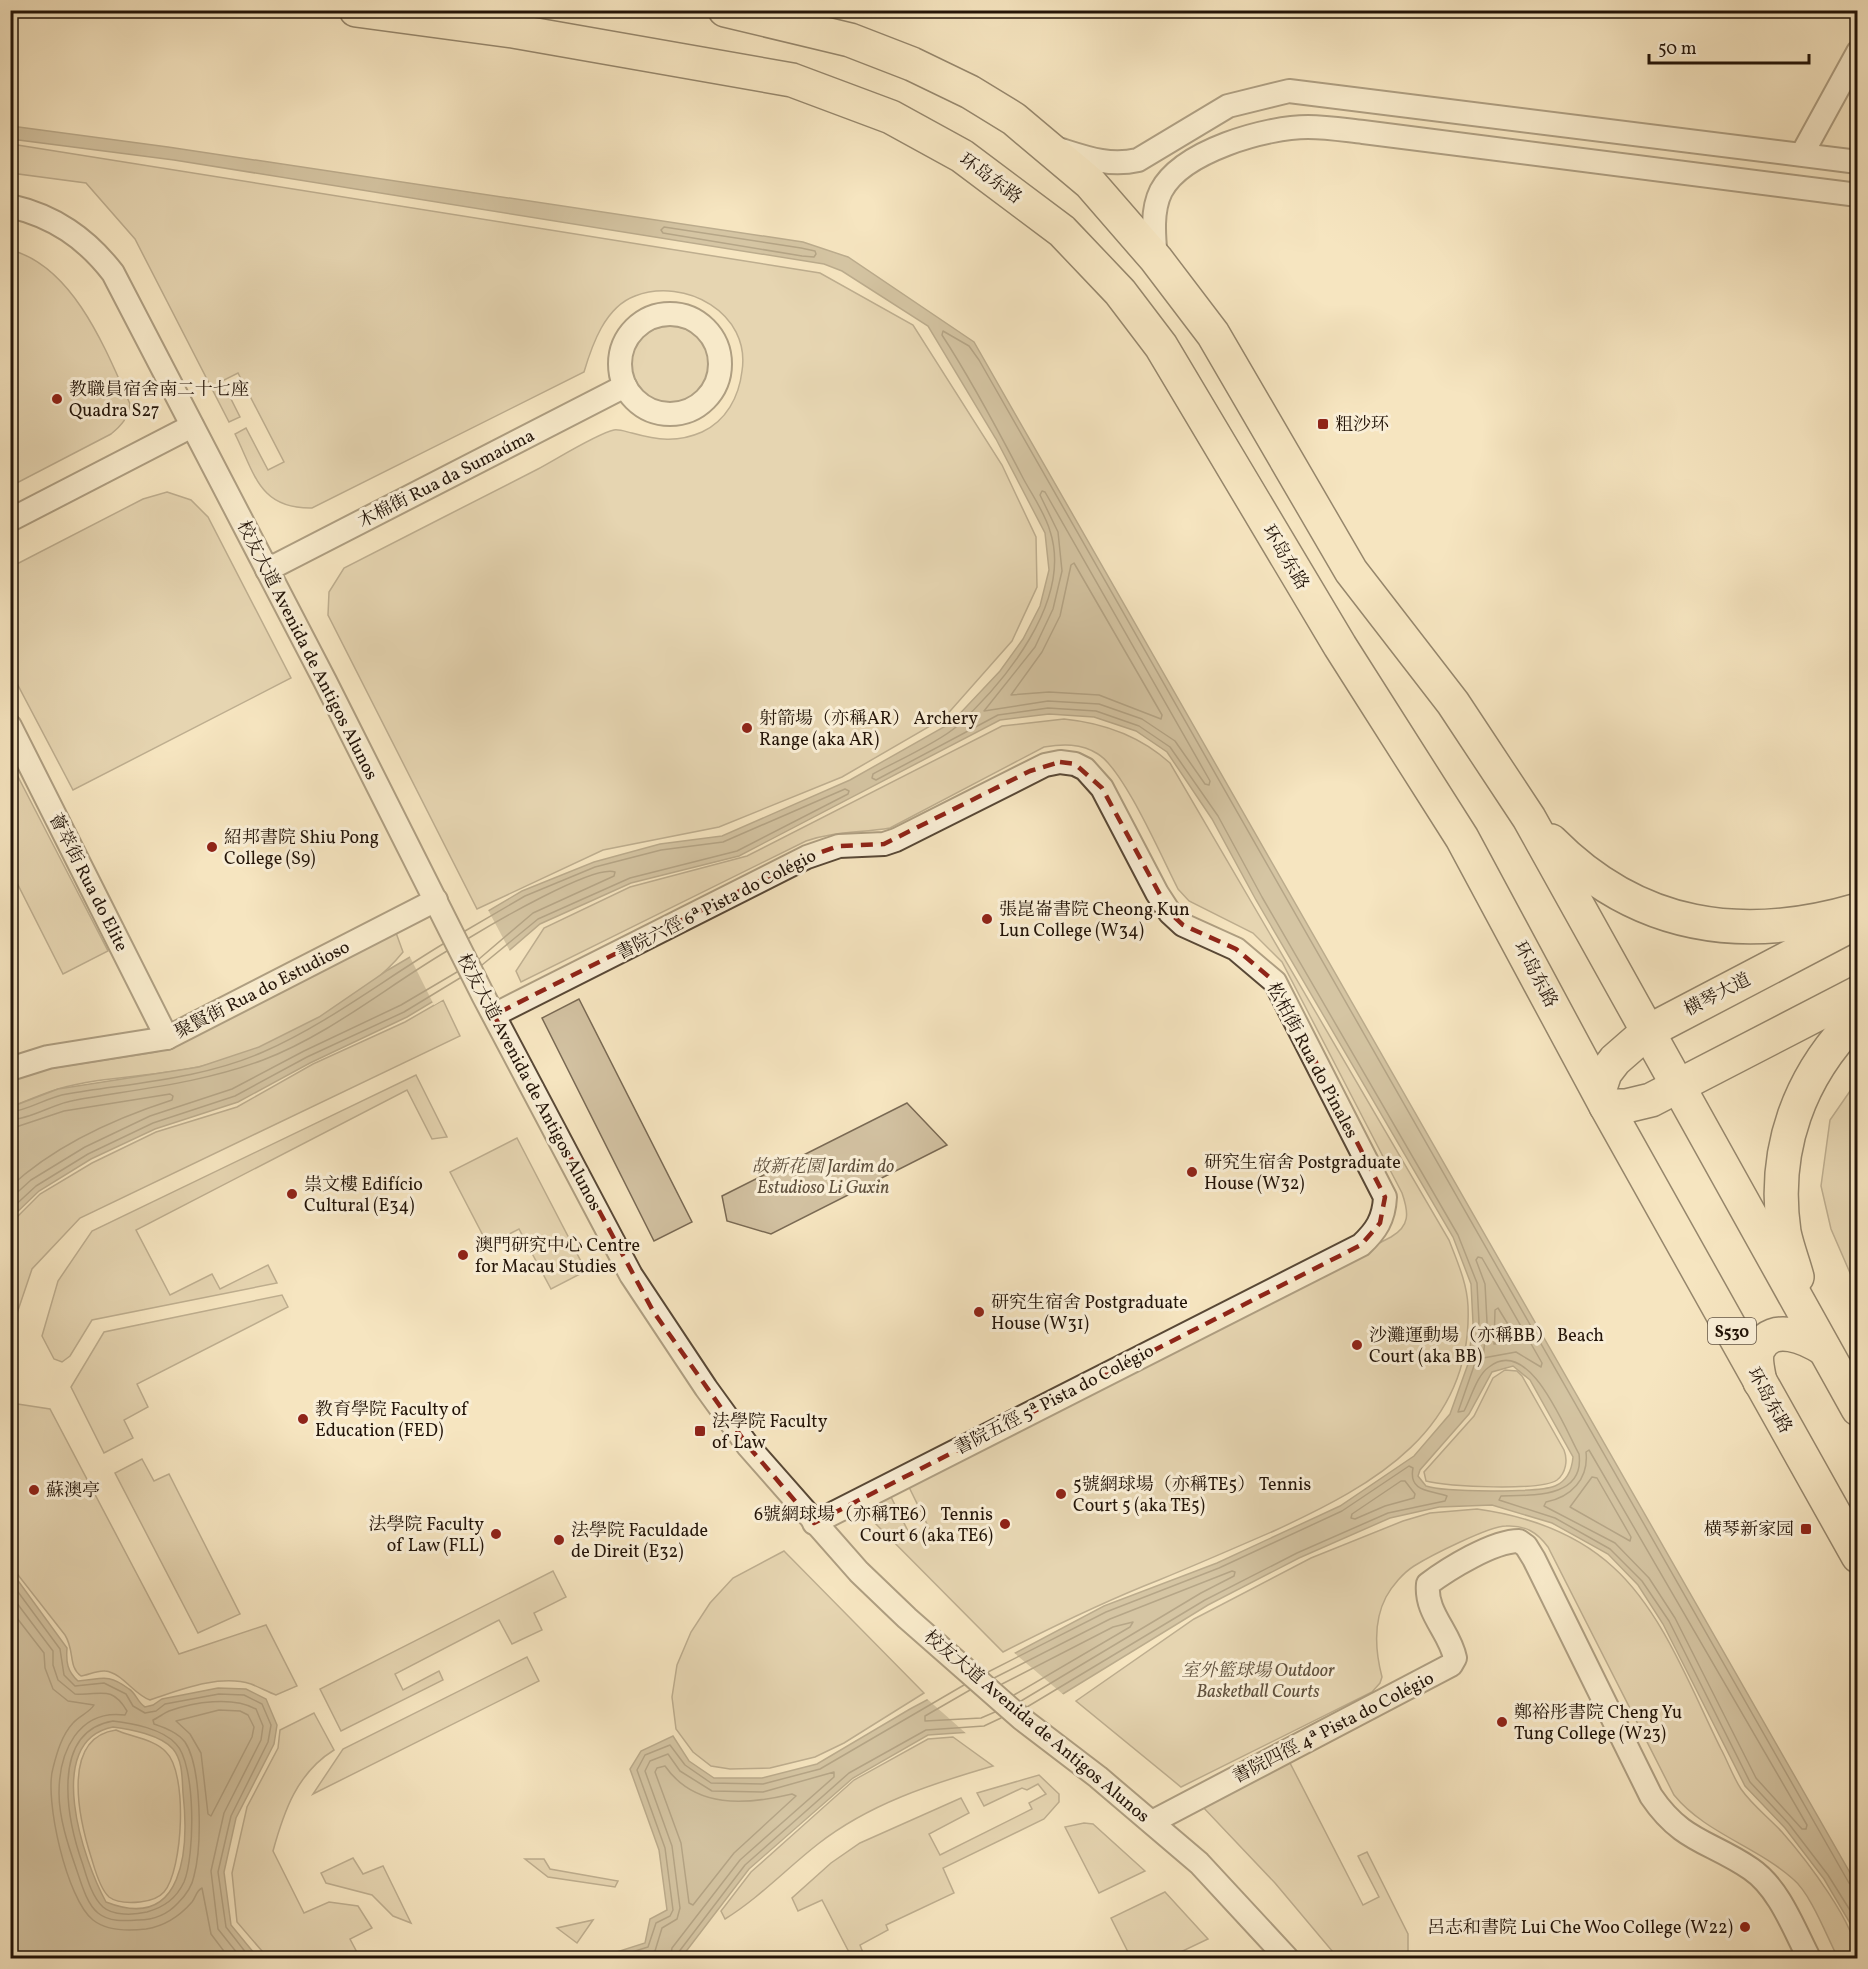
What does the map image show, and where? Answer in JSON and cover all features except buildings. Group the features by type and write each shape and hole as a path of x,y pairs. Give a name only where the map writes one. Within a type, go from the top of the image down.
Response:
{"main road":[{"name":"环岛东路","path":"356,10 506,21 792,80 891,117 962,156 1062,231 1120,292 1161,346 1340,646 1462,838 1602,1099 1857,1556"},
{"path":"725,10 850,40 912,64 970,92 1014,119 1090,183 1156,259 1213,334 1351,571 1459,711 1529,818 1857,1409"},
{"path":"1529,818 1592,879 1656,911 1693,922 1731,926 1777,926 1831,918 1857,910"},
{"name":"横琴大道","path":"1602,1099 1605,1073 1615,1060 1647,1032 1857,921"},
{"path":"1602,1099 1626,1106 1643,1102 1677,1087 1857,993"},
{"path":"1817,1337 1784,1232 1783,1156 1790,1123 1818,1063 1857,1017"},
{"path":"1760,1382 1757,1359 1759,1348 1767,1339 1791,1334 1806,1338 1817,1337"}],"street":[{"path":"1802,154 1857,52"},
{"path":"1048,146 1107,164 1123,164 1138,160 1228,106 1289,91 1857,162"},
{"path":"1156,259 1155,210 1161,191 1174,174 1195,158 1238,141 1307,127 1364,132 1857,195"},
{"name":"校友大道 Avenida de Antigos Alunos","path":"10,206 38,214 60,224 97,253 126,293 489,1006 631,1275 653,1311 748,1446 814,1523 907,1618 1022,1719 1152,1822 1206,1871 1287,1959"},
{"path":"673,313 688,316 701,323 712,334 721,363 719,378 713,391 690,410 675,414 660,413 639,403 625,386 620,365 624,343 644,320 673,313"},
{"name":"木棉街 Rua da Sumaúma","path":"267,570 625,386"},
{"path":"10,520 192,426"},
{"name":"薈萃街 Rua do Elite","path":"10,726 167,1038"},
{"name":"書院六徑 6ª Pista do Colégio","path":"489,1006 807,857 839,846 884,844 896,840 1045,765 1060,762 1075,764 1090,773 1102,788"},
{"name":"松柏街 Rua do Pinales","path":"1102,788 1157,893 1170,913 1183,925 1236,949 1257,964 1279,989 1385,1197 1380,1224 1360,1245"},
{"name":"聚賢街 Rua do Estudioso","path":"10,1069 48,1057 167,1038 438,904"},
{"name":"書院五徑 5ª Pista do Colégio","path":"814,1523 1360,1245"},
{"name":"書院四徑 4ª Pista do Colégio","path":"1152,1822 1451,1665 1455,1658 1453,1649 1428,1601 1428,1584 1445,1572 1510,1541 1519,1541 1526,1546 1534,1559 1651,1796 1664,1815 1693,1839 1752,1870 1777,1899 1809,1959"}],"highlighted area":[{"path":"1060,762 1075,764 1102,788 1170,913 1183,925 1236,949 1275,982 1385,1197 1380,1223 1361,1245 814,1523 748,1446 653,1311 494,1015 807,857 839,846 884,844 1030,771"}],"green space":[{"path":"11,144 820,273 913,325 1002,465 1036,537 1037,587 1012,641 944,718 842,777 719,827 603,850 477,909 328,615 329,592 344,568 606,432 618,430 650,437 675,439 702,432 710,427 724,415 738,390 742,371 742,350 736,332 725,317 711,305 693,296 654,291 635,296 616,309 601,328 584,372 312,508 294,507 270,496 261,486 235,434 246,428 268,470 284,462 238,373 222,381 240,417 229,422 135,239 86,183 11,173"},
{"path":"11,250 33,259 53,274 70,292 98,336 130,404 124,421 111,434 11,486"},
{"path":"662,326 678,326 692,332 703,343 709,357 709,373 703,387 692,398 678,404 662,404 648,398 637,387 631,373 631,357 637,343 648,332"},
{"path":"167,492 191,500 208,517 291,678 73,790 11,672 11,567 143,499"},
{"path":"1064,719 1121,732 1146,745 1170,763 1449,1240 1466,1289 1468,1306 1465,1349 1454,1387 1435,1420 1411,1448 1381,1472 1313,1513 1099,1605 1003,1652 861,1509 890,1495 911,1537 929,1528 908,1485 1391,1237 1405,1224 1407,1213 1402,1193 1282,962 1253,933 1189,901 1178,889 1131,796 1108,763 1092,750 1065,745 1044,747 890,828 837,834 806,841 521,982 516,971 544,928 630,887 747,856 1002,726"},
{"path":"14,769 108,951 63,974 11,871 10,771"},
{"path":"395,930 403,952 385,971 337,1007 280,1038 251,1051 198,1067 75,1085 52,1091 11,1107 11,1079 28,1072 156,1052 179,1045"},
{"path":"579,999 692,1222 654,1241 542,1018"},
{"path":"443,1000 460,1036 80,1218 32,1269 11,1331 11,1223 40,1194 92,1163 156,1132 237,1107 313,1064 405,1022"},
{"path":"416,1075 447,1137 432,1139 407,1090 136,1230 170,1295 212,1274 220,1289 268,1265 277,1283 92,1320 70,1356 62,1362 54,1359 42,1336 58,1281 92,1231"},
{"path":"1857,1081 1857,1289 1831,1229 1821,1186 1830,1120"},
{"name":"故新花園 Jardim do Estudioso Li Guxin","path":"907,1103 947,1145 771,1234 727,1221 722,1196"},
{"path":"517,1138 586,1271 551,1289 519,1229 488,1245 450,1172"},
{"path":"282,1295 288,1307 137,1384 148,1407 124,1420 133,1438 104,1453 71,1387 104,1332"},
{"path":"1505,1370 1517,1371 1522,1376 1564,1450 1566,1462 1562,1474 1557,1480 1548,1483 1514,1487 1472,1486 1426,1481 1424,1472 1474,1416 1493,1378"},
{"path":"11,1403 50,1409 179,1654 266,1625 297,1686 276,1695 239,1681 213,1682 150,1700 138,1693 123,1679 111,1673 99,1671 81,1676 74,1668 65,1635 11,1566"},
{"path":"142,1459 154,1481 169,1474 240,1614 198,1633 115,1473"},
{"name":"室外籃球場 Outdoor Basketball Courts","path":"1477,1509 1532,1521 1567,1536 1599,1555 1631,1585 1647,1606 1674,1652 1738,1784 1745,1795 1792,1843 1816,1874 1849,1928 1857,1958 1838,1958 1812,1905 1793,1879 1779,1867 1700,1820 1674,1795 1548,1547 1539,1537 1525,1528 1498,1527 1474,1536 1422,1561 1398,1580 1386,1597 1379,1616 1376,1636 1382,1677 1372,1692 1181,1787 1076,1701 1194,1619 1311,1558 1403,1521 1430,1513"},
{"path":"784,1551 924,1693 844,1743 815,1757 770,1768 730,1769 711,1766 693,1752 676,1729 672,1697 677,1665 691,1632 710,1603 733,1578"},
{"path":"553,1571 566,1597 534,1613 542,1630 512,1644 499,1620 395,1674 403,1690 439,1671 443,1680 341,1731 320,1689"},
{"path":"527,1657 539,1681 313,1794 343,1749"},
{"path":"314,1713 334,1750 321,1759 301,1782 287,1808 273,1851 304,1913 329,1902 358,1906 372,1928 350,1939 360,1958 268,1958 237,1922 232,1873 247,1807 278,1748 280,1730"},
{"path":"116,1730 149,1741 166,1752 173,1763 178,1780 180,1822 175,1864 164,1892 156,1898 143,1902 116,1900 109,1897 103,1889 87,1844 79,1805 80,1765 87,1748 98,1736"},
{"path":"953,1737 993,1766 924,1788 858,1817 818,1844 761,1893 725,1919 721,1911 751,1872 854,1780 928,1739"},
{"path":"1291,1754 1295,1760 1290,1763 1363,1905 1379,1897 1358,1856 1367,1852 1408,1934 1408,1958 1338,1958 1275,1883 1200,1804"},
{"path":"1039,1775 1059,1794 1059,1802 1044,1819 943,1868 954,1893 886,1925 888,1930 860,1945 865,1958 852,1958 822,1900 798,1911 792,1898 831,1863 860,1843 961,1798 969,1813 929,1834 940,1855 1032,1809 1029,1803 1046,1794 1038,1784 1027,1790 1022,1788 984,1806 977,1793"},
{"path":"1084,1823 1093,1824 1145,1871 1099,1893 1065,1827"},
{"path":"353,1858 363,1874 383,1866 411,1923 393,1916 372,1895 326,1883 321,1873"},
{"path":"525,1859 544,1859 550,1869 618,1881 615,1887 548,1877"},
{"path":"1165,1892 1208,1939 1168,1958 1131,1958 1111,1918"},
{"path":"593,1920 577,1943 557,1928"}],"water":[{"path":"11,126 168,147 803,242 848,257 974,342 1857,1885 1857,1935 1824,1879 1785,1828 1745,1786 1663,1624 1638,1585 1608,1554 1552,1523 1492,1505 1439,1507 1390,1518 1299,1558 1208,1605 1053,1700 986,1731 928,1735 853,1778 749,1869 681,1958 598,1958 645,1943 650,1919 667,1910 659,1850 630,1769 641,1751 673,1736 689,1761 714,1778 762,1778 817,1764 910,1709 1104,1606 1217,1563 1340,1506 1414,1456 1450,1414 1468,1364 1473,1323 1471,1284 1453,1237 1256,900 1212,819 1167,752 1136,731 1094,717 1049,714 1000,720 739,856 631,883 540,924 489,968 407,1017 310,1063 238,1102 155,1129 91,1159 39,1191 11,1218 11,1107 58,1089 199,1067 259,1047 319,1017 388,970 522,891 594,862 660,844 722,836 850,780 951,723 1000,671 1023,639 1040,606 1049,570 1045,533 996,439 928,326 842,271 824,264 174,160 11,139","holes":["1513,1366 1530,1380 1573,1457 1566,1478 1555,1486 1530,1490 1451,1490 1426,1486 1418,1476 1420,1470 1469,1414 1492,1372"]},
{"path":"11,1571 67,1648 68,1666 78,1681 104,1678 115,1680 131,1691 145,1707 162,1699 218,1688 246,1689 266,1699 277,1725 274,1744 236,1818 224,1872 231,1925 258,1958 11,1958","holes":["113,1727 153,1736 168,1744 179,1759 185,1814 182,1859 176,1879 167,1895 152,1906 132,1908 106,1902 97,1884 80,1833 75,1805 74,1778 79,1755 91,1737"]}],"pier":[{"path":"487,908 511,953 491,971 434,1005 409,955"},
{"path":"1012,1651 1065,1696 987,1734 969,1736 926,1698 970,1671"}],"place":[{"name":"教職員宿舍南二十七座 Quadra S27","path":"57,399"},
{"name":"粗沙环","path":"1323,424"},
{"name":"射箭場（亦稱AR） Archery Range (aka AR)","path":"747,728"},
{"name":"紹邦書院 Shiu Pong College (S9)","path":"212,847"},
{"name":"張崑崙書院 Cheong Kun Lun College (W34)","path":"987,919"},
{"name":"研究生宿舍 Postgraduate House (W32)","path":"1192,1172"},
{"name":"祟文樓 Edifício Cultural (E34)","path":"292,1194"},
{"name":"澳門研究中心 Centre for Macau Studies","path":"463,1255"},
{"name":"研究生宿舍 Postgraduate House (W31)","path":"979,1312"},
{"name":"沙灘運動場（亦稱BB） Beach Court (aka BB)","path":"1357,1345"},
{"name":"教育學院 Faculty of Education (FED)","path":"303,1419"},
{"name":"法學院 Faculty of Law","path":"700,1431"},
{"name":"蘇澳亭","path":"34,1490"},
{"name":"5號網球場（亦稱TE5） Tennis Court 5 (aka TE5)","path":"1061,1494"},
{"name":"6號網球場（亦稱TE6） Tennis Court 6 (aka TE6)","path":"1005,1524"},
{"name":"横琴新家园","path":"1806,1529"},
{"name":"法學院 Faculty of Law (FLL)","path":"496,1534"},
{"name":"法學院 Faculdade de Direit (E32)","path":"559,1540"},
{"name":"鄭裕彤書院 Cheng Yu Tung College (W23)","path":"1502,1722"},
{"name":"呂志和書院 Lui Che Woo College (W22)","path":"1745,1927"}]}
